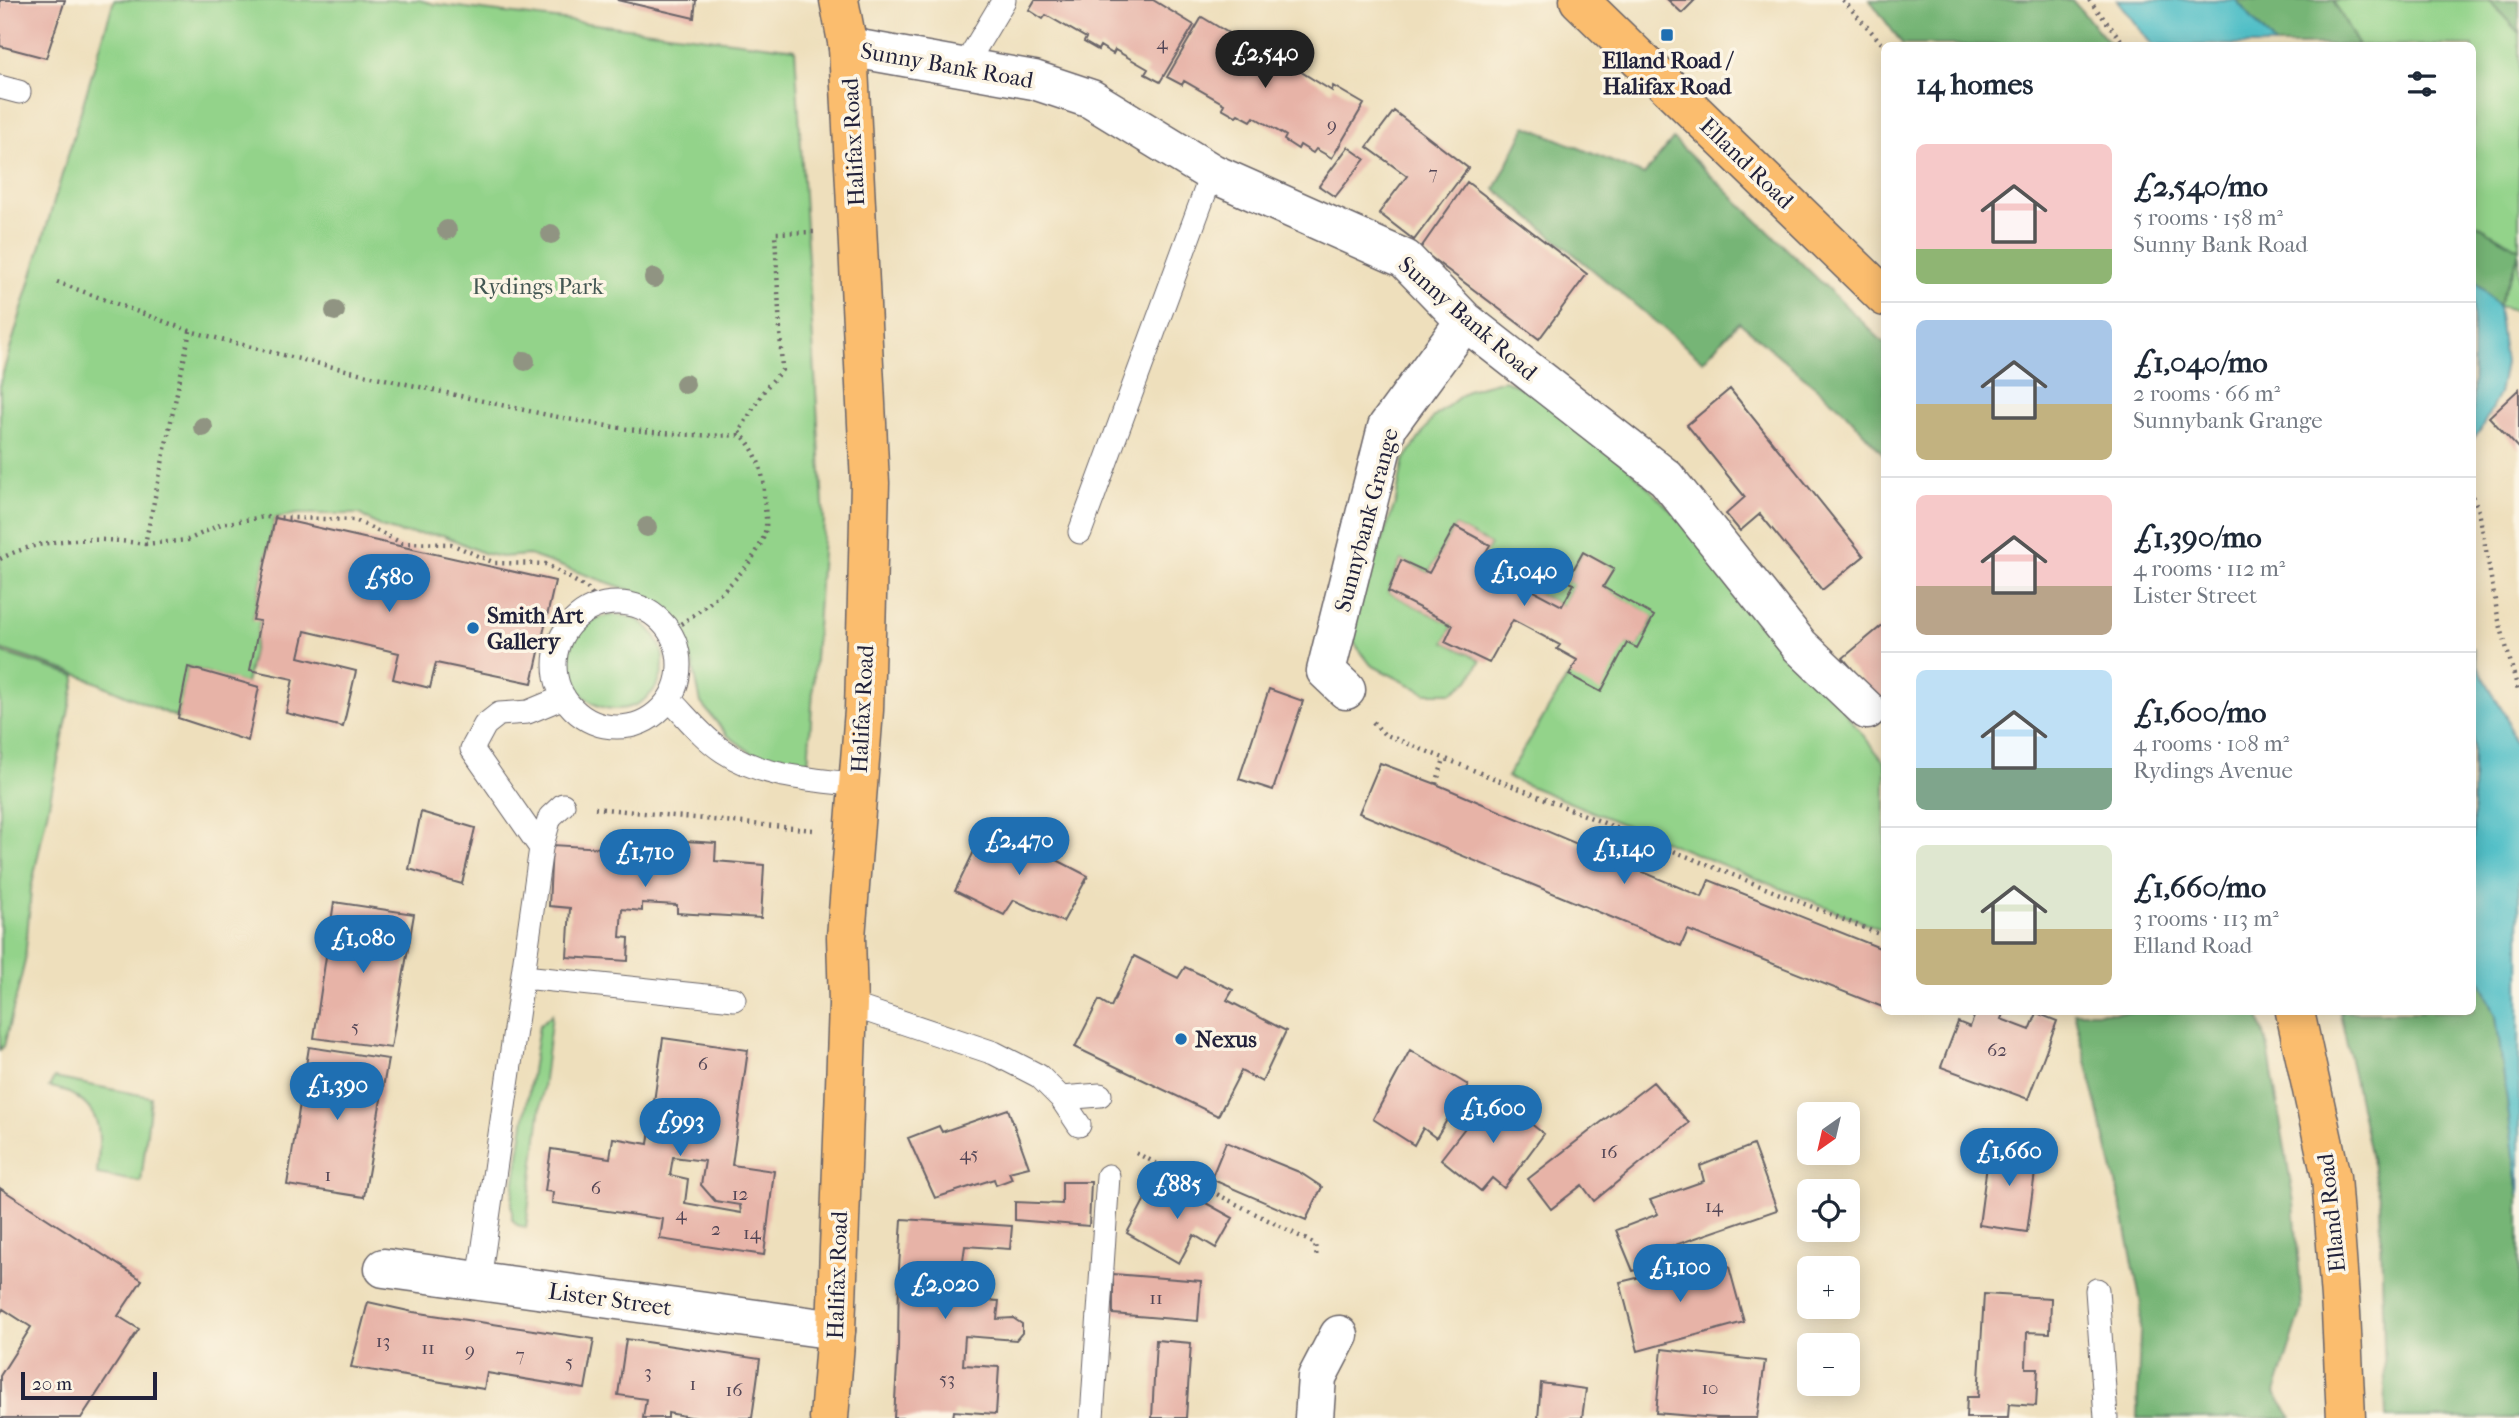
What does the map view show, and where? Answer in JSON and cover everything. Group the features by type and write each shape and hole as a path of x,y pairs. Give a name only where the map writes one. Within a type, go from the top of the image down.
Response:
{"main road":[{"name":"Halifax Road","path":"829,1418 836,1330 848,1004 846,937 864,710 870,483 848,47 839,0"},
{"name":"Elland Road","path":"1579,0 1881,293"},
{"name":"Elland Road","path":"2296,1015 2331,1177 2346,1418"}],"street":[{"name":"Sunny Bank Road","path":"848,47 1034,80 1091,99 1212,173 1405,259 1465,321 1666,478 1800,646 1867,710"},
{"name":"Sunnybank Grange","path":"1346,690 1326,671 1387,427 1465,321"},
{"name":"Lister Street","path":"384,1268 836,1330"},
{"path":"1314,1418 1317,1377 1339,1335"}],"lane":[{"path":"964,66 1004,0"},
{"path":"1080,532 1212,173"},
{"path":"619,602 638,606 656,616 669,631 677,649 679,669 675,688 669,699 648,720 628,726 607,727 587,720 570,707 559,689 554,668 557,647 566,629 580,614 599,605 619,602"},
{"path":"541,849 472,749 485,725 499,714 528,712 564,696"},
{"path":"669,699 722,750 743,761 779,775 858,785"},
{"path":"480,1281 541,849 550,817 563,806"},
{"path":"524,978 734,999"},
{"path":"848,1004 994,1053 1039,1076 1060,1098 1079,1125"},
{"path":"1060,1098 1100,1095"},
{"path":"1091,1418 1108,1176"},
{"path":"2097,1290 2106,1418"}],"path":[{"path":"1843,0 1881,43"},
{"path":"2089,0 2123,42"},
{"path":"669,631 690,619 738,576 758,551 766,527 764,477 753,448 739,432 763,391 782,370 775,233 859,232"},
{"path":"57,282 190,331 279,355 642,433 703,437 742,435"},
{"path":"145,544 190,331"},
{"path":"2476,504 2498,617 2519,692"},
{"path":"0,559 17,550 52,542 107,538 145,544 188,540 221,524 264,517 355,520 402,542 451,544 495,563 546,564 589,589 599,605"},
{"path":"1346,690 1384,734 1881,935"},
{"path":"1436,784 1444,759"},
{"path":"563,806 854,834"},
{"path":"1079,1125 1315,1244 1317,1259"}],"green space":[{"name":"Rydings Park","path":"114,0 419,0 795,49 824,521 808,766 753,754 727,735 701,703 683,635 663,611 632,591 529,555 501,557 483,553 443,535 401,533 381,527 359,514 297,514 275,518 253,619 260,621 246,684 188,667 178,718 77,674 0,649 0,383"},
{"path":"1870,0 2072,0 2108,42 1901,42"},
{"path":"2236,0 2333,0 2356,42 2272,42"},
{"path":"2333,0 2489,0 2519,33 2519,249 2476,224 2476,42 2356,42"},
{"path":"2489,0 2519,0 2519,33"},
{"path":"1526,126 1644,175 1673,139 1881,340 1881,452 1843,410 1739,322 1703,361 1495,189"},
{"path":"2476,224 2519,249 2498,306 2476,282"},
{"path":"2519,255 2519,311 2498,306"},
{"path":"1504,380 1540,396 1615,454 1744,584 1881,758 1881,929 1507,777 1569,675 1627,643 1637,647 1654,617 1603,587 1613,569 1582,553 1568,580 1574,584 1562,606 1480,562 1490,545 1455,526 1429,573 1401,560 1388,592 1453,625 1445,642 1481,660 1469,680 1452,693 1426,693 1371,665 1352,640 1355,613 1396,501 1403,462 1433,418 1468,390"},
{"path":"616,615 634,619 649,629 659,644 663,662 659,680 649,695 634,705 616,709 598,705 583,695 573,680 569,662 573,644 583,629 598,619"},
{"path":"0,652 76,676 31,889 25,961 4,1046 0,1050"},
{"path":"2476,970 2496,1016 2519,1194 2519,1418 2386,1418 2380,1202 2341,1015 2476,1015"},
{"path":"552,1014 526,1228 517,1225 512,1219 512,1200 539,1026"},
{"path":"2075,1015 2259,1015 2268,1048 2294,1202 2302,1309 2275,1393 2292,1418 2137,1418 2141,1304 2121,1204"},
{"path":"54,1078 151,1097 141,1182 97,1174 99,1138 95,1118 87,1106 76,1097 49,1087"}],"water":[{"path":"2117,0 2236,0 2272,42 2150,42"},
{"path":"2476,282 2498,306 2505,363 2499,394 2476,435"},
{"path":"2476,660 2506,717 2519,755 2519,1194 2496,1016 2476,970"}],"building":[{"path":"0,0 65,0 46,58 0,46"},
{"path":"617,0 696,0 694,18"},
{"path":"1035,0 1153,0 1194,25 1160,82 1145,74 1148,69 1115,50 1113,54 1100,46 1098,50 1084,42 1086,38 1046,15 1043,19 1029,10"},
{"path":"1668,0 1695,0 1682,13"},
{"path":"1202,17 1270,58 1272,54 1332,91 1333,86 1364,104 1332,158 1316,149 1313,153 1300,145 1298,149 1284,140 1286,136 1254,117 1251,121 1238,114 1236,116 1222,108 1224,104 1184,81 1182,85 1167,77"},
{"path":"1394,111 1468,168 1414,240 1379,213 1407,176 1367,147"},
{"path":"1348,147 1365,159 1335,197 1319,186"},
{"path":"1467,182 1587,274 1539,339 1420,249"},
{"path":"1730,389 1864,556 1822,590 1760,514 1740,531 1726,514 1745,497 1687,425"},
{"path":"2519,389 2519,449 2489,417"},
{"path":"275,518 555,581 532,683 436,663 430,688 393,679 399,653 305,631 299,657 356,671 343,727 286,713 293,679 250,670 260,621 253,620"},
{"path":"1455,526 1490,545 1480,562 1562,606 1574,584 1567,581 1583,552 1614,569 1603,587 1654,616 1637,648 1627,643 1601,692 1569,675 1577,660 1557,649 1560,645 1513,620 1489,663 1445,642 1453,625 1388,592 1401,560 1429,573"},
{"path":"1881,626 1881,703 1843,658"},
{"path":"188,667 259,687 248,741 178,718"},
{"path":"1269,689 1303,701 1273,790 1239,779"},
{"path":"1380,763 1436,784 1702,897 1709,880 1881,948 1881,1006 1688,930 1681,946 1359,813"},
{"path":"421,812 475,828 462,884 409,869"},
{"path":"987,824 1088,876 1063,922 1014,900 1004,915 955,891"},
{"path":"639,838 716,843 715,861 764,865 761,918 677,913 677,905 642,903 642,911 622,909 620,937 629,938 628,961 567,957 570,908 549,906 552,845 639,850"},
{"path":"334,902 414,914 391,1048 314,1038"},
{"name":"Nexus","path":"1134,956 1178,978 1185,967 1233,990 1227,1000 1286,1031 1262,1082 1241,1071 1218,1116 1075,1047 1099,1000 1111,1007"},
{"path":"1975,1015 2003,1015 2001,1019 2030,1030 2036,1015 2057,1021 2028,1099 1941,1067 1958,1022 1970,1027"},
{"path":"663,1038 748,1050 732,1165 774,1171 764,1255 660,1239 663,1219 552,1203 553,1192 545,1191 551,1149 610,1158 613,1138 648,1144","holes":["673,1157 705,1161 701,1185 715,1201 740,1205 741,1213 685,1203 688,1179 670,1175"]},
{"path":"309,1047 388,1059 364,1197 287,1185"},
{"path":"1410,1050 1468,1085 1436,1138 1423,1128 1414,1145 1373,1119"},
{"path":"1653,1082 1689,1123 1594,1201 1582,1185 1551,1209 1528,1179"},
{"path":"1492,1093 1544,1134 1504,1188 1492,1178 1481,1191 1441,1159"},
{"path":"1008,1109 1029,1167 1009,1172 1012,1179 996,1185 994,1179 935,1198 908,1138 939,1126 942,1132"},
{"path":"1226,1142 1299,1172 1322,1187 1306,1220 1211,1179"},
{"path":"1990,1143 2038,1150 2027,1232 1979,1225"},
{"path":"1753,1145 1777,1210 1672,1246 1677,1259 1633,1271 1616,1230 1658,1214 1650,1200 1704,1181 1700,1166"},
{"path":"1157,1176 1233,1218 1216,1248 1194,1235 1179,1263 1127,1233"},
{"path":"1062,1182 1091,1182 1089,1226 1015,1220 1015,1202 1062,1204"},
{"path":"0,1188 142,1280 118,1316 139,1329 81,1418 0,1418 0,1376 31,1327 3,1309 0,1314"},
{"path":"902,1219 1012,1226 1010,1249 965,1246 960,1282 987,1284 985,1300 999,1301 997,1319 1013,1318 1022,1324 1022,1333 1016,1340 965,1336 963,1365 999,1367 996,1414 954,1411 953,1418 894,1418"},
{"path":"1699,1263 1703,1272 1729,1267 1744,1322 1638,1351 1620,1282"},
{"path":"1113,1274 1201,1281 1198,1321 1113,1314"},
{"path":"1984,1294 2051,1298 2050,1333 2027,1332 2026,1368 2038,1368 2036,1406 2009,1404 2008,1418 1966,1418 1967,1397 1978,1397"},
{"path":"368,1302 413,1312 594,1339 585,1389 487,1373 484,1389 351,1367"},
{"path":"626,1339 760,1359 752,1418 696,1418 668,1413 668,1418 643,1418 646,1399 618,1395"},
{"path":"1156,1340 1191,1343 1186,1418 1152,1418"},
{"path":"1662,1349 1765,1361 1757,1418 1656,1413"},
{"path":"1541,1383 1586,1389 1582,1418 1538,1418"}],"place":[{"name":"Elland Road / Halifax Road","path":"1667,35"},
{"name":"Smith Art Gallery","path":"473,628"},
{"name":"Nexus","path":"1181,1039"}]}
